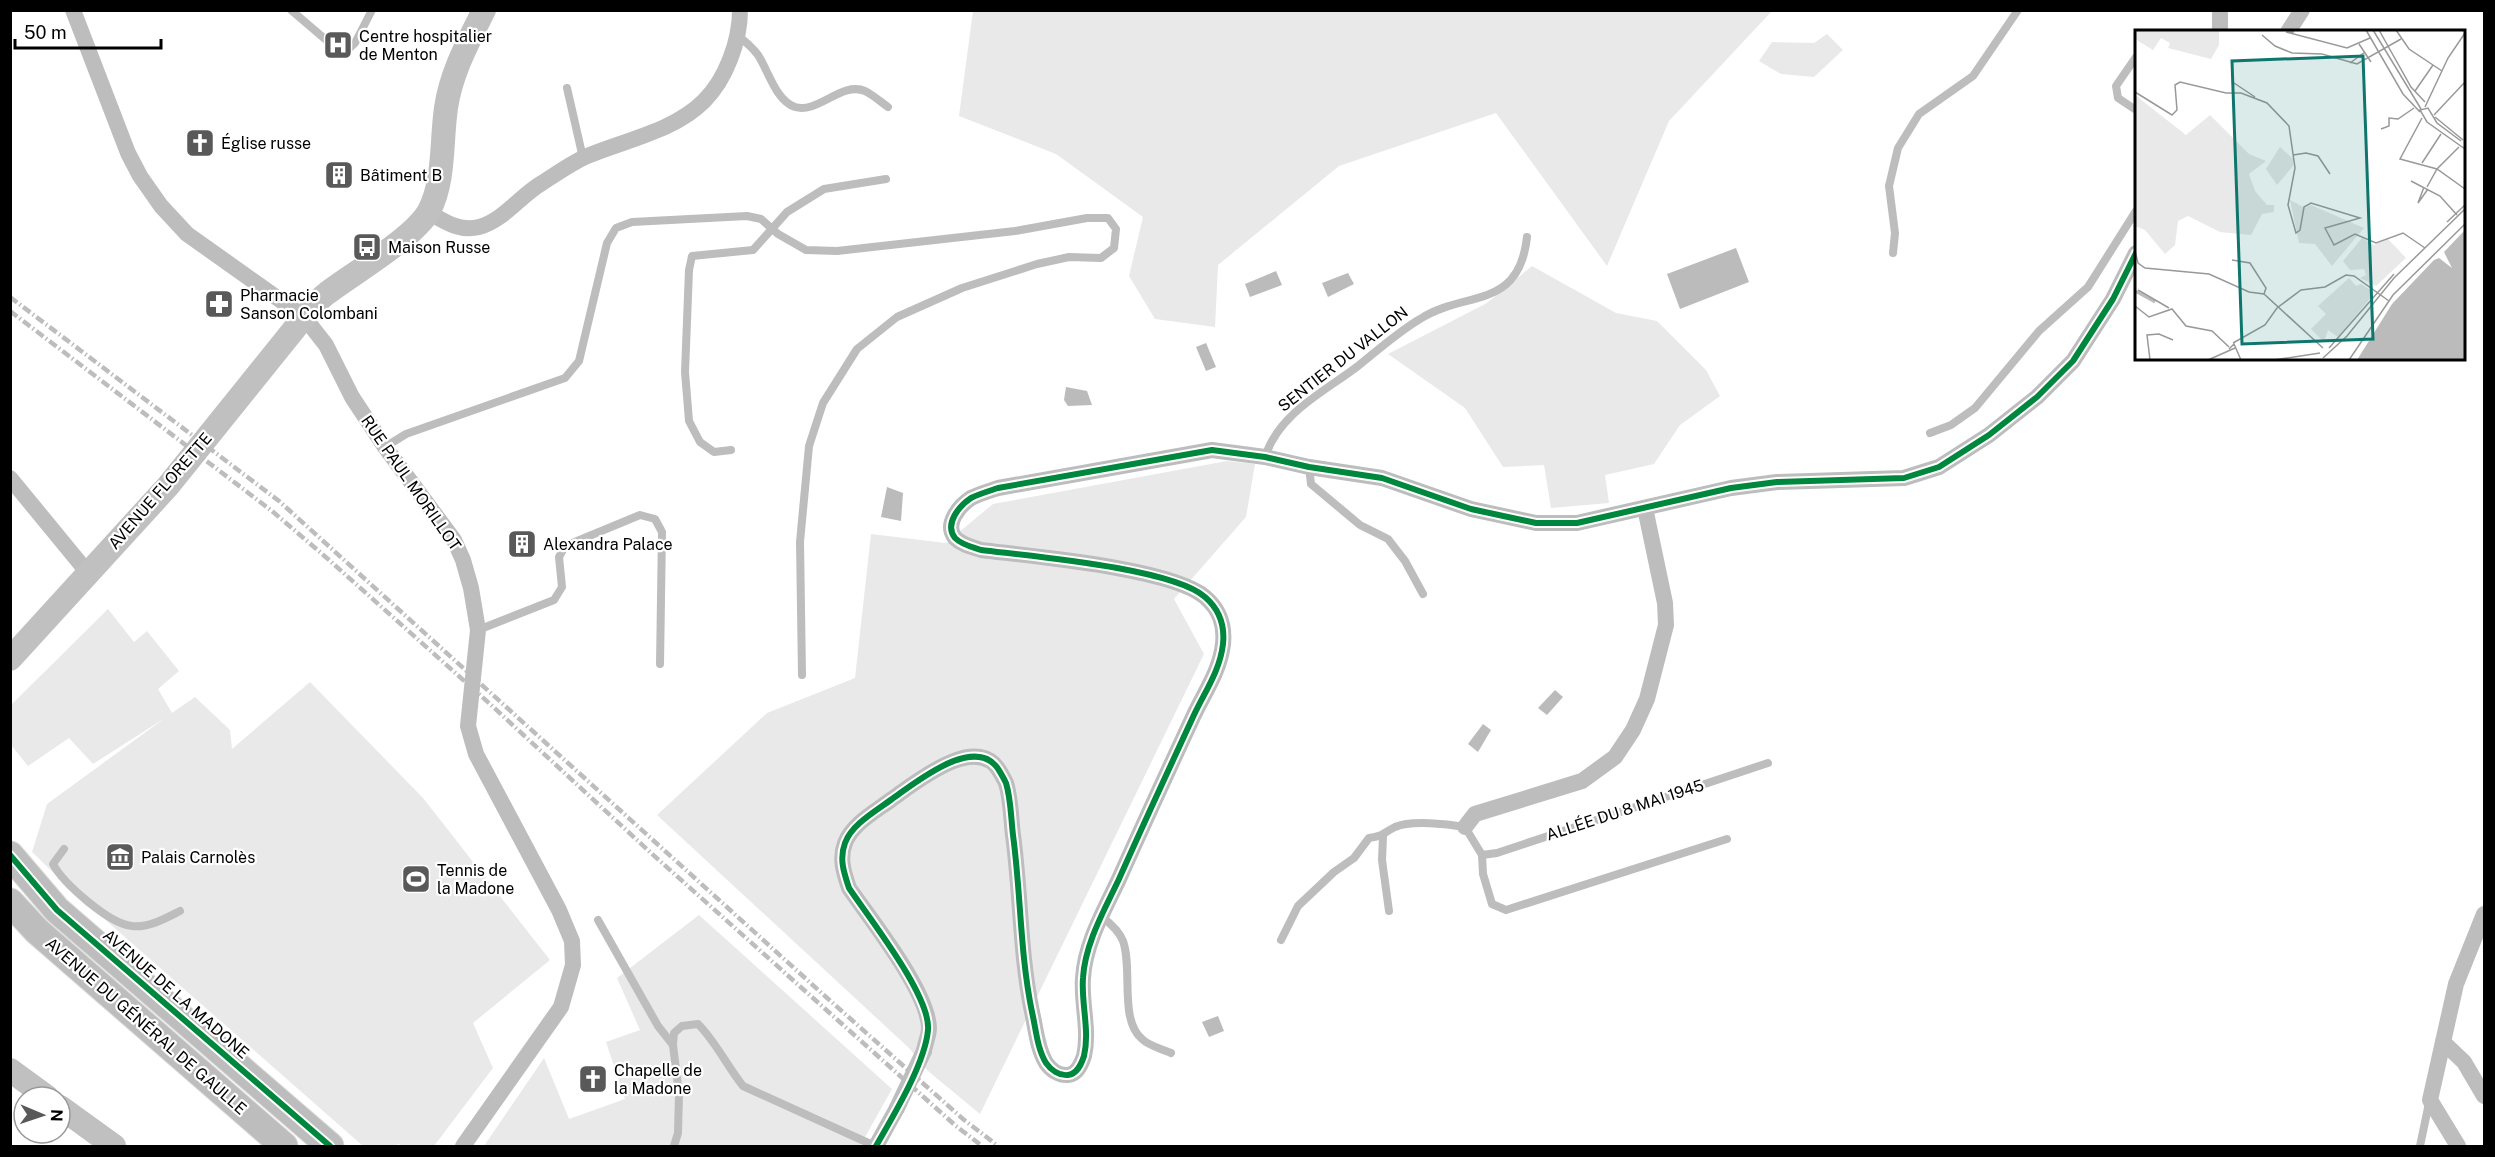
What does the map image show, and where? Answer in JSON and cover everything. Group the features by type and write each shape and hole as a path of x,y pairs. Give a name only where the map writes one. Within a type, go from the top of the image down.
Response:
{"main road":[{"name":"AVENUE DE LA MADONE","path":"10,855 57,910 330,1146"},
{"name":"AVENUE DU GÉNÉRAL DE GAULLE","path":"10,902 37,931 284,1146"}],"street":[{"name":"RUE PAUL MORILLOT","path":"73,10 128,153 140,176 161,206 187,234 304,317 326,345 352,397 385,447 454,540 466,569 478,630 468,726 476,754 559,910 572,941 573,965 561,1007 463,1146"},
{"path":"484,10 451,81 446,109 443,156 428,212 464,229 481,227 501,215 538,185 583,158 685,118 705,100 721,78 738,36 740,10"},
{"path":"2220,10 2220,30"},
{"path":"2289,30 2302,10"},
{"name":"AVENUE FLORETTE","path":"10,659 168,486 323,296 407,234 428,212"},
{"path":"875,1146 897,1108 924,1051 928,1028 924,1005 911,981 849,888 842,855 846,839 862,821 936,767 961,759 982,757 996,764 1007,784 1016,859 1020,934 1026,983 1040,1047 1047,1065 1057,1074 1070,1075 1078,1070 1084,1056 1086,1037 1082,1005 1083,974 1088,952 1194,714 1218,667 1223,648 1224,630 1219,612 1205,596 1188,586 1090,564 981,550 965,545 954,537 951,525 957,510 971,498 998,488 1212,450 1266,457 1309,467 1383,478 1471,509 1536,523 1577,524 1731,488 1777,482 1904,478 1939,467 1989,435 2037,397 2073,361 2113,299 2135,255"},
{"path":"10,478 88,573"},
{"path":"1465,827 1475,814 1582,781 1615,757 1633,730 1647,699 1666,625 1665,603 1645,508"},
{"path":"2458,1146 2430,1100 2456,984 2484,915"},
{"path":"2443,1042 2464,1062 2484,1096"},
{"path":"10,1070 31,1085"},
{"path":"72,1116 114,1146"}],"lane":[{"path":"291,10 339,51 345,52 355,43 372,10"},
{"path":"1893,253 1895,233 1889,186 1898,148 1919,114 1973,76 2018,10"},
{"path":"738,36 758,56 785,102 794,107 805,109 846,91 864,90 888,107"},
{"path":"2135,58 2116,86 2118,98 2135,109"},
{"path":"567,88 583,158"},
{"path":"731,450 714,452 700,442 689,421 685,372 689,270 692,256 753,250 787,212 824,189 886,179"},
{"path":"1930,433 1951,425 1975,408 2039,331 2088,287 2135,213"},
{"path":"385,447 406,434 565,378 579,361 607,243 616,228 632,222 747,216 761,219 773,230 806,250 837,251 1015,231 1087,218 1108,219 1116,229 1114,248 1101,258 1069,257 1037,264 962,288 897,317 856,349 823,403 809,446 800,542 802,675"},
{"name":"SENTIER DU VALLON","path":"1266,457 1276,432 1295,412 1421,318 1496,292 1518,271 1525,257 1527,237"},
{"path":"1309,467 1311,484 1360,525 1388,539 1405,561 1423,594"},
{"path":"478,630 554,600 562,587 559,556 565,546 640,515 655,519 662,532 660,664"},
{"name":"ALLÉE DU 8 MAI 1945","path":"1482,855 1497,853 1768,763"},
{"path":"1281,940 1298,906 1334,872 1354,858 1369,837 1383,836 1396,826 1439,822 1465,827 1482,855 1483,874 1492,904 1506,910 1727,839"},
{"path":"1383,836 1382,860 1389,911"},
{"path":"64,849 54,864 59,874 101,913 131,927 159,922 180,911"},
{"path":"1102,917 1123,941 1128,972 1130,1020 1141,1039 1171,1053"},
{"path":"598,920 658,1026 673,1045"},
{"path":"674,1146 678,1133 679,1094 673,1045 674,1033 682,1026 698,1024 711,1037 729,1068 743,1086 875,1146"},
{"path":"2420,1146 2430,1100"}],"shaded area":[{"path":"973,10 1772,11 1669,121 1607,266 1496,113 1339,166 1218,265 1215,327 1155,319 1129,276 1143,217 1056,154 959,116"},
{"path":"1827,34 1843,50 1814,77 1781,74 1759,61 1772,42 1814,43"},
{"path":"1736,248 1749,282 1680,309 1667,274"},
{"path":"1532,266 1616,313 1657,321 1706,370 1720,396 1680,425 1654,464 1605,475 1609,503 1551,508 1544,465 1503,467 1465,408 1388,354 1487,303"},
{"path":"1276,271 1282,285 1250,297 1245,284"},
{"path":"1348,273 1354,284 1328,297 1322,283"},
{"path":"1206,343 1216,367 1206,371 1196,347"},
{"path":"1066,387 1087,391 1092,405 1068,406 1064,400"},
{"path":"1227,461 1255,464 1246,517 1174,599 1204,654 980,1114 928,1071 909,1048 657,815 767,713 855,678 871,534 946,543 993,504"},
{"path":"887,487 903,493 901,521 881,517"},
{"path":"108,609 134,642 147,631 179,671 158,689 172,713 195,697 230,730 232,749 310,682 423,798 550,960 473,1023 493,1068 434,1146 398,1144 395,1146 363,1146 69,888 32,852 47,804 165,718 93,764 69,738 28,766 11,745 10,706"},
{"path":"1555,690 1563,697 1547,715 1538,708"},
{"path":"1483,724 1491,730 1478,752 1468,744"},
{"path":"699,915 892,1089 860,1146 484,1146 544,1058 569,1119 625,1099 606,1042 640,1030 617,978"},
{"path":"1218,1016 1224,1031 1209,1037 1202,1022"}],"railway":[{"path":"10,297 279,501 826,997 963,1119 998,1146"},
{"path":"10,311 272,511 328,559 490,704 651,853 956,1126 982,1146"}],"cycle path":[{"path":"876,1146 915,1074 926,1044 928,1030 926,1015 910,978 849,888 842,860 848,836 872,813 915,782 946,764 962,758 977,757 990,761 1003,777 1009,796 1025,968 1039,1045 1046,1063 1053,1070 1065,1075 1074,1073 1082,1063 1086,1046 1083,978 1092,939 1215,673 1223,644 1223,630 1218,613 1205,597 1188,587 1132,571 981,550 967,546 955,538 951,527 958,510 971,498 998,488 1212,450 1382,478 1471,509 1536,523 1577,523 1731,488 1777,482 1904,478 1939,467 1989,435 2037,397 2073,361 2113,299 2135,255"},
{"path":"10,855 57,910 330,1146"}],"place":[{"name":"Centre hospitalier de Menton","path":"338,45"},
{"name":"Église russe","path":"200,143"},
{"name":"Bâtiment B","path":"339,175"},
{"name":"Maison Russe","path":"367,247"},
{"name":"Pharmacie Sanson Colombani","path":"219,304"},
{"name":"Alexandra Palace","path":"522,544"},
{"name":"Palais Carnolès","path":"120,857"},
{"name":"Tennis de la Madone","path":"416,879"},
{"name":"Chapelle de la Madone","path":"593,1079"}]}
